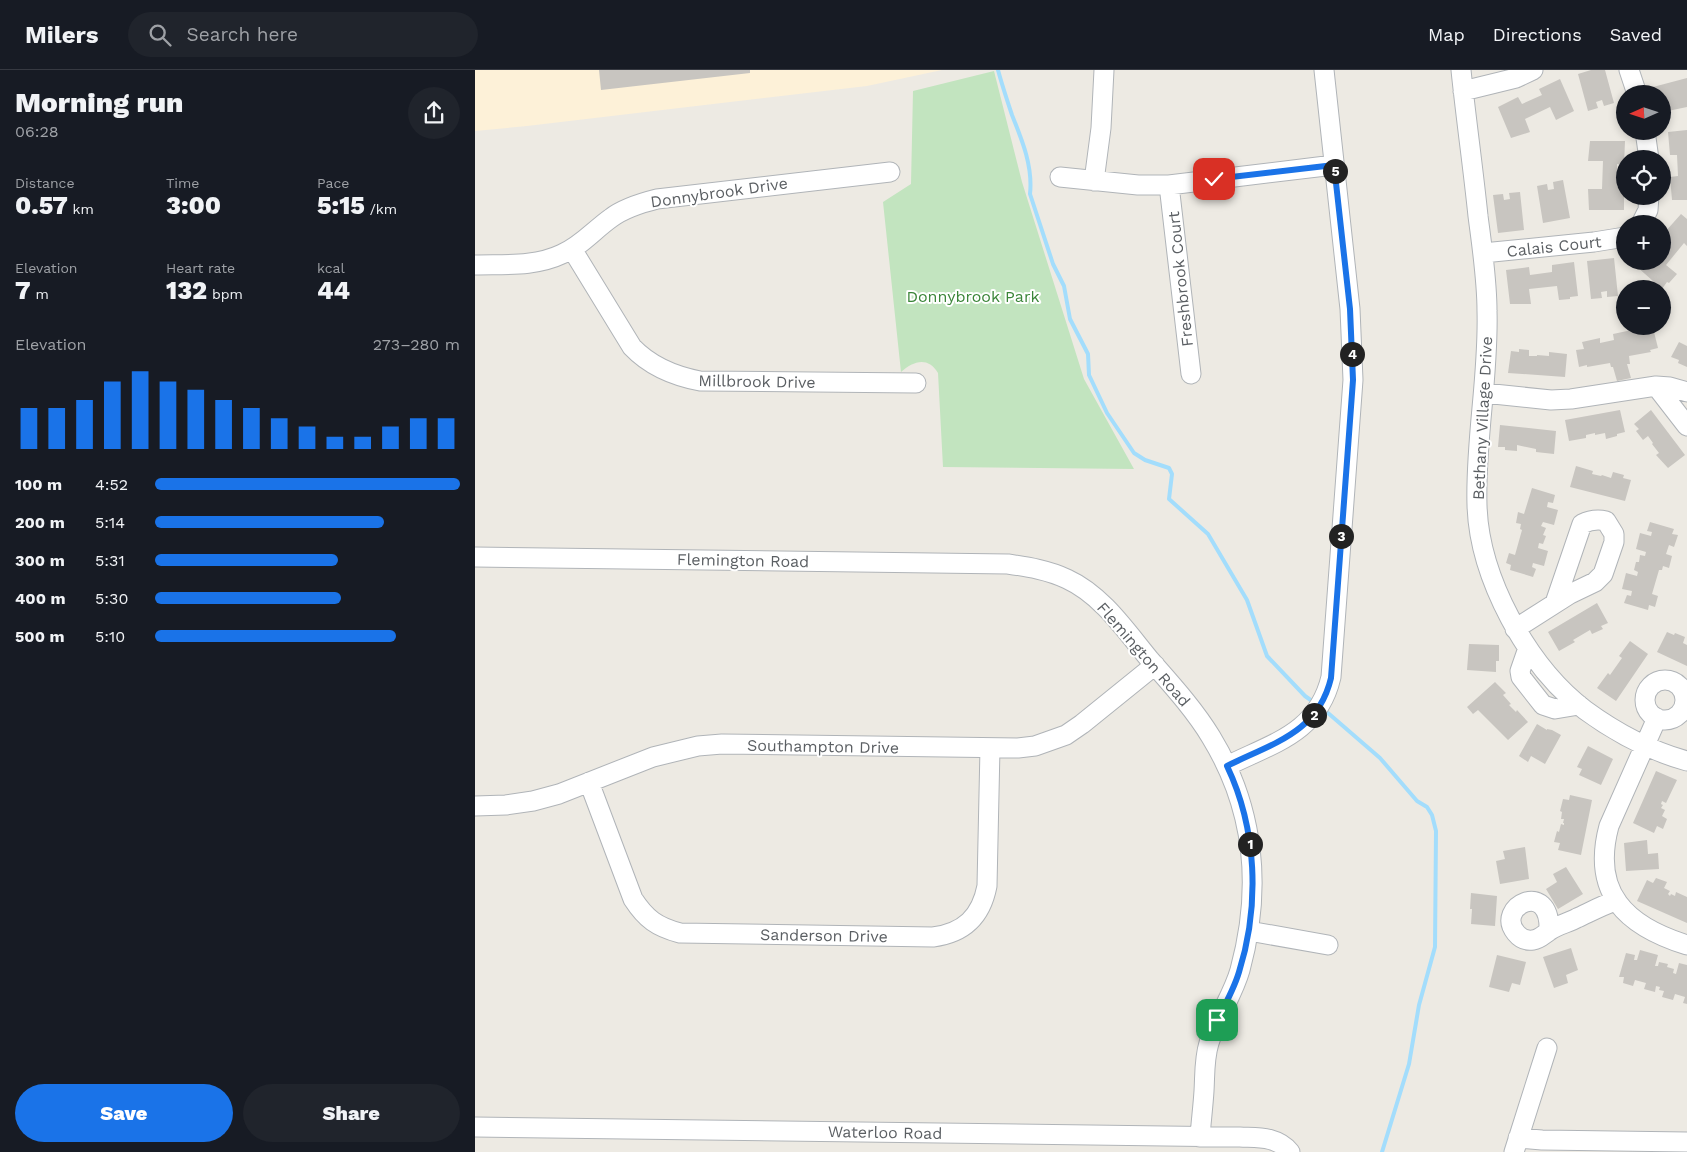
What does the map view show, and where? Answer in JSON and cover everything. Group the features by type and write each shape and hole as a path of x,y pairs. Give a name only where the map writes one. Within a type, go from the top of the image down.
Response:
{"street":[{"path":"1094,181 1101,128 1103,70"},
{"path":"1227,766 1292,734 1304,726 1322,705 1328,692 1331,678 1353,380 1350,309 1324,70"},
{"name":"Bethany Village Drive","path":"1461,70 1486,286 1488,339 1477,461 1477,506 1484,552 1492,578 1515,629 1528,648 1553,679 1579,705 1617,731 1646,746 1687,761"},
{"path":"1463,91 1516,78 1533,70"},
{"path":"1629,70 1634,85"},
{"path":"1060,177 1138,185 1169,185 1334,165"},
{"name":"Donnybrook Drive","path":"475,265 530,263 545,260 572,249 625,209 657,199 890,172"},
{"name":"Freshbrook Court","path":"1169,185 1191,374"},
{"name":"Calais Court","path":"1483,253 1595,242 1616,238"},
{"name":"Millbrook Drive","path":"572,249 632,348 650,364 669,373 684,378 708,381 916,383"},
{"path":"1484,393 1551,400 1571,399 1656,386 1671,387 1687,392"},
{"path":"1656,386 1687,426"},
{"name":"Flemington Road","path":"475,556 1008,564 1029,567 1067,579 1097,600 1112,613 1198,718 1211,737 1233,778 1245,817 1252,855 1253,896 1249,931 1239,971 1217,1020 1209,1045 1204,1070 1200,1137"},
{"path":"1515,629 1555,603"},
{"path":"1528,648 1520,671 1521,677 1543,706 1555,709 1579,705"},
{"name":"Southampton Drive","path":"475,806 506,805 533,801 559,794 653,757 675,750 699,746 722,744 1018,748 1035,746 1066,735 1155,665"},
{"path":"1657,718 1646,746 1614,812 1606,837 1605,863 1607,882 1615,901 1629,916 1668,938 1687,945"},
{"name":"Sanderson Drive","path":"589,782 633,898 649,919 665,929 680,933 933,937 943,936 963,927 979,912 984,901 987,886 990,748"},
{"path":"1549,931 1599,906 1615,901"},
{"path":"1249,931 1328,945"},
{"path":"1547,1048 1516,1145 1542,1140 1687,1142"},
{"name":"Waterloo Road","path":"475,1127 1269,1139 1281,1143 1290,1152"}],"shaded area":[{"path":"475,70 942,70 867,86 475,131"}],"green space":[{"name":"Donnybrook Park","path":"994,71 1022,182 1084,379 1134,469 943,467 938,373 930,364 925,362 910,365 901,372 883,202 911,184 913,91"}],"building":[{"path":"599,70 750,70 750,73 601,90"},
{"path":"1591,70 1605,70 1614,103 1604,106 1602,100 1596,102 1598,108 1588,111 1578,74"},
{"path":"1687,78 1687,107 1671,110 1671,85 1661,85"},
{"path":"1560,79 1574,111 1556,120 1550,107 1525,119 1530,132 1511,138 1498,107 1518,97 1522,104 1542,95 1539,89"},
{"path":"1687,130 1687,200 1672,200 1671,177 1678,176 1677,155 1671,155 1670,150 1669,140 1671,140 1671,132"},
{"path":"1590,141 1625,141 1625,150 1616,150 1616,205 1624,205 1624,210 1589,210 1588,189 1602,189 1603,161 1588,161"},
{"path":"1563,180 1570,218 1543,223 1537,186 1547,184 1548,190 1554,189 1553,182"},
{"path":"1520,192 1524,230 1498,233 1493,195 1503,194 1504,200 1510,199 1509,193"},
{"path":"1681,214 1687,219 1687,246 1684,243 1671,259 1671,237 1671,225"},
{"path":"1614,258 1616,296 1607,297 1607,291 1601,292 1602,298 1591,299 1587,261"},
{"path":"1574,262 1578,296 1559,300 1557,286 1529,289 1531,304 1510,304 1506,270 1529,267 1530,275 1552,272 1552,265"},
{"path":"1671,269 1677,274 1671,281 1652,280 1641,270"},
{"path":"1613,334 1655,335 1658,348 1650,350 1651,352 1629,356 1630,364 1627,364 1631,378 1617,381 1610,363 1579,367 1576,350 1584,349 1582,342 1600,338 1600,343 1614,340"},
{"path":"1679,342 1687,346 1687,367 1678,363 1679,360 1671,357"},
{"path":"1519,349 1529,350 1529,356 1549,356 1549,352 1567,354 1565,377 1508,373 1511,351 1519,352"},
{"path":"1620,410 1625,432 1606,439 1605,433 1595,435 1595,433 1586,435 1586,438 1569,441 1565,420"},
{"path":"1651,410 1685,455 1668,468 1656,455 1659,453 1648,436 1643,440 1636,431 1639,429 1634,424"},
{"path":"1500,425 1556,431 1554,454 1536,452 1536,449 1517,445 1517,451 1498,447"},
{"path":"1576,466 1593,471 1592,474 1611,478 1613,472 1624,475 1623,478 1631,480 1625,501 1570,487"},
{"path":"1532,488 1555,495 1553,503 1548,502 1547,507 1558,510 1554,525 1543,522 1541,526 1546,528 1543,535 1546,536 1543,544 1539,543 1538,548 1548,551 1544,566 1533,563 1532,567 1536,569 1533,577 1510,570 1511,565 1506,563 1509,553 1515,555 1522,530 1520,529 1521,524 1516,523 1518,512 1524,514"},
{"path":"1650,522 1674,529 1672,534 1678,535 1674,547 1669,545 1666,554 1672,556 1669,568 1663,566 1662,570 1659,570 1652,594 1658,596 1655,607 1649,605 1648,610 1624,603 1627,595 1631,596 1632,591 1622,589 1626,573 1637,576 1638,572 1634,570 1636,562 1639,562 1640,555 1645,556 1646,552 1636,549 1640,533 1651,536 1652,532 1647,531"},
{"path":"1597,603 1608,623 1601,626 1603,629 1592,634 1590,630 1573,640 1575,642 1559,651 1548,632"},
{"path":"1667,632 1685,637 1683,643 1687,645 1687,666 1657,652"},
{"path":"1630,641 1648,654 1616,701 1597,688 1608,673 1610,675 1622,658 1619,656"},
{"path":"1469,644 1499,645 1499,661 1496,661 1496,672 1467,670"},
{"path":"1495,682 1506,693 1503,695 1511,704 1509,705 1516,712 1517,710 1528,722 1508,740 1478,710 1473,714 1467,707"},
{"path":"1537,724 1561,735 1545,764 1531,756 1528,762 1519,756"},
{"path":"1588,746 1613,759 1601,785 1579,775 1582,769 1577,767"},
{"path":"1656,771 1677,780 1666,803 1662,801 1661,804 1663,805 1661,808 1665,810 1662,816 1667,819 1663,829 1657,826 1654,833 1633,823"},
{"path":"1570,795 1592,800 1581,855 1558,850 1560,843 1554,842 1561,824 1564,825 1564,819 1561,819 1562,812 1560,811 1563,799 1569,800"},
{"path":"1647,840 1648,854 1658,853 1659,869 1626,871 1624,843"},
{"path":"1525,847 1529,879 1500,884 1496,861 1505,859 1503,851"},
{"path":"1566,867 1583,894 1558,909 1546,889 1557,882 1553,874"},
{"path":"1656,878 1667,882 1664,888 1670,891 1668,894 1670,896 1671,894 1675,896 1676,892 1687,897 1687,923 1637,901 1647,880 1653,883"},
{"path":"1471,893 1497,896 1495,926 1471,924"},
{"path":"1571,948 1578,970 1566,975 1568,983 1554,988 1543,957"},
{"path":"1640,950 1658,955 1655,966 1658,966 1659,962 1668,964 1667,967 1674,969 1673,973 1676,974 1679,963 1687,965 1687,1004 1683,1003 1685,997 1675,994 1673,1000 1662,997 1664,991 1659,990 1660,987 1656,986 1655,992 1644,989 1646,983 1635,980 1633,986 1623,983 1624,977 1619,977 1626,953 1635,955 1634,960 1637,960"},
{"path":"1497,955 1526,962 1520,985 1512,983 1509,992 1489,987"}],"waterway":[{"path":"998,70 1026,153 1030,173 1030,194 1053,264 1064,286 1070,319 1088,354 1089,375 1107,413 1134,453 1145,460 1169,468 1172,474 1169,499 1208,534 1247,600 1267,656 1312,701"},
{"path":"1328,713 1380,758 1417,801 1427,807 1432,815 1436,831 1435,947 1419,1005 1409,1064 1382,1152"}],"route":[{"path":"1214,179 1334,165 1350,309 1353,380 1331,678 1328,692 1322,705 1304,726 1292,734 1227,766 1233,778 1245,817 1252,855 1252,905 1249,931 1239,971 1217,1020"}]}
